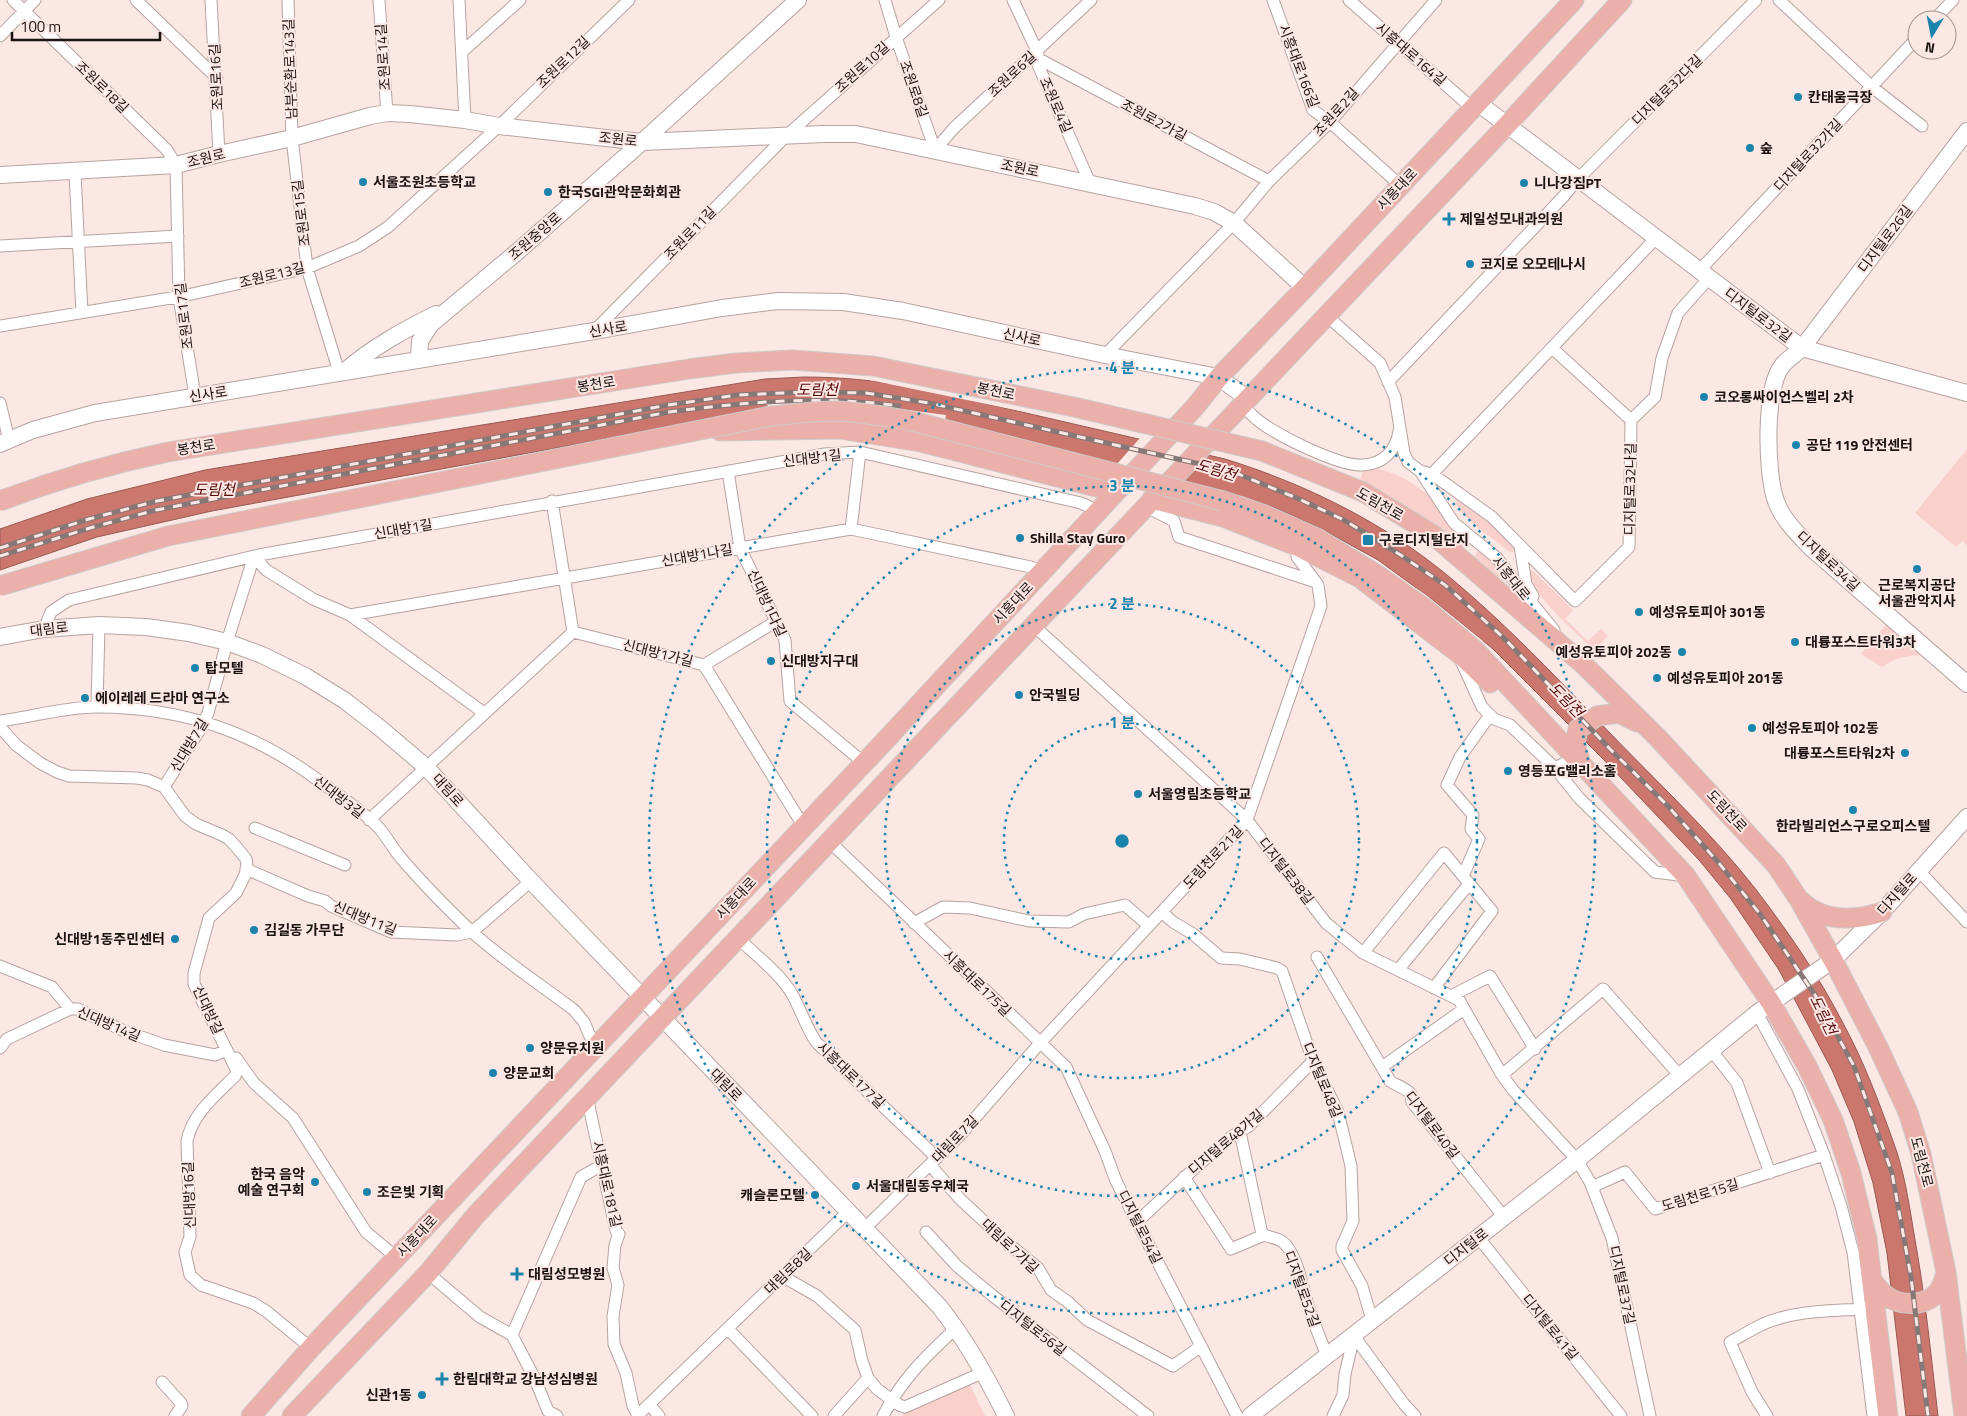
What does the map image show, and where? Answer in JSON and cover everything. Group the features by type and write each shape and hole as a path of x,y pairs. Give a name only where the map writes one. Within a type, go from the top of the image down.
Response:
{"main road":[{"name":"시흥대로","path":"251,1416 311,1348 864,763 1192,410 1218,378 1305,288 1574,0"},
{"name":"시흥대로","path":"292,1416 428,1273 476,1215 1033,625 1151,496 1216,431 1507,125 1622,0"},
{"name":"봉천로","path":"0,501 42,484 91,469 168,452 736,362 793,360 873,366 1074,407 1195,436"},
{"path":"0,586 168,536 770,416 837,411 875,414 912,421 1223,517 1296,546 1360,578 1455,651 1569,764 1638,824 1686,876 1770,1004 1807,1066 1833,1120 1851,1173 1867,1239 1874,1284 1867,1309 1888,1416"},
{"path":"694,432 840,429 921,442 1056,477 1121,487"},
{"name":"도림천로","path":"1195,436 1262,451 1363,492 1432,534 1583,664 1643,724 1770,858 1800,901 1828,963 1878,1047 1908,1112 1921,1154 1944,1278 1964,1416"},
{"path":"1151,496 1215,498 1265,515 1317,538 1376,574 1412,599 1474,650 1569,764"},
{"path":"1569,764 1578,729 1597,716 1619,713 1643,724"},
{"path":"1800,901 1815,912 1828,916 1852,918 1882,912"},
{"path":"1874,1284 1884,1295 1896,1302 1912,1303 1928,1300 1936,1294 1944,1278"}],"street":[{"name":"조원로18길","path":"13,0 167,150 176,165"},
{"path":"0,36 35,0"},
{"path":"136,0 217,78"},
{"name":"조원로16길","path":"211,0 217,78 219,154"},
{"name":"남부순환로143길","path":"288,0 292,138"},
{"name":"조원로14길","path":"379,0 386,113"},
{"path":"459,0 465,120"},
{"path":"462,52 520,0"},
{"name":"조원로12길","path":"499,126 629,0"},
{"name":"조원중앙로","path":"419,359 420,341 424,333 452,306 517,252 642,142 798,0"},
{"name":"조원로8길","path":"885,0 936,150"},
{"name":"조원로10길","path":"786,136 939,0"},
{"name":"조원로4길","path":"1013,0 1038,55 1038,65 1090,183"},
{"name":"조원로6길","path":"936,150 954,128 1038,55 1091,0"},
{"name":"시흥대로166길","path":"1274,0 1313,110 1330,122 1401,186"},
{"name":"시흥대로164길","path":"1349,0 1475,106"},
{"name":"조원로2길","path":"1234,222 1269,181 1330,122 1436,0"},
{"name":"디지털로32다길","path":"1578,179 1756,0"},
{"path":"1780,0 1872,87 1922,126"},
{"path":"1944,10 1953,0"},
{"name":"디지털로32가길","path":"1631,420 1655,397 1662,358 1678,313 1704,274 1907,49"},
{"name":"조원로2가길","path":"1038,55 1269,181"},
{"name":"디지털로32길","path":"1475,106 1507,125 1802,348 1967,393"},
{"name":"조원로","path":"0,174 176,165 292,138 386,113 465,120 499,126 642,142 856,134 1090,183 1195,206 1214,212 1234,222 1305,288"},
{"name":"조원로13길","path":"0,326 180,297 307,268 359,246 388,227 499,126"},
{"name":"디지털로26길","path":"1802,348 1967,131"},
{"name":"조원로11길","path":"594,331 786,136"},
{"name":"조원로15길","path":"292,138 307,268 342,372"},
{"name":"조원로17길","path":"176,165 180,297 194,396"},
{"path":"73,171 75,174 82,312"},
{"path":"1388,382 1578,179"},
{"path":"1105,355 1234,222"},
{"path":"0,246 178,236"},
{"path":"1426,472 1552,348 1656,238"},
{"name":"신사로","path":"5,442 33,430 95,413 594,331 722,308 778,301 843,302 903,310 1218,378"},
{"path":"342,372 385,341 452,306"},
{"path":"1218,378 1245,400 1252,416 1274,431 1312,450 1344,462 1362,466 1376,463 1385,458 1393,450 1400,427 1395,397 1380,362 1326,315"},
{"path":"1552,348 1631,420"},
{"name":"디지털로34길","path":"1802,348 1781,366 1773,389 1768,429 1769,470 1773,491 1780,510 1788,523 1810,547 1967,684"},
{"path":"0,403 5,442"},
{"name":"디지털로32나길","path":"1400,427 1404,453 1408,462 1492,517 1575,601 1628,547 1631,420"},
{"path":"852,529 860,452"},
{"name":"신대방1길","path":"44,629 51,612 69,600 254,556 552,501 825,454 860,452 1081,503 1094,510 1096,514"},
{"name":"신대방1다길","path":"728,471 740,548 785,640 790,701 864,763"},
{"name":"시흥대로","path":"1426,472 1454,523 1497,558 1583,664"},
{"path":"1151,496 1174,521 1179,537 1316,582"},
{"path":"426,767 573,632 552,501"},
{"name":"신대방1나길","path":"350,615 852,529 1031,566 1042,571"},
{"name":"도림천로21길","path":"1040,1043 1247,820 1321,606 1316,582 1297,557 1296,546"},
{"path":"1520,546 1526,584 1549,624"},
{"path":"254,556 266,570 313,599 350,615 484,713"},
{"path":"227,642 254,556"},
{"path":"704,665 775,622"},
{"path":"97,707 99,625"},
{"name":"대림로","path":"0,637 44,629 99,625 167,629 227,642 269,658 326,688 363,714 426,767 531,881 938,1306 956,1328 984,1372 1006,1416"},
{"name":"디지털로38길","path":"1033,625 1247,820 1326,923 1363,953 1459,1000 1502,1075 1513,1090 1576,1160"},
{"name":"신대방1가길","path":"573,632 704,665 804,827"},
{"name":"신대방7길","path":"164,787 205,721 227,642"},
{"path":"1455,651 1469,675 1482,707 1494,719 1510,725 1569,764 1579,798 1655,872 1686,876"},
{"name":"신대방3길","path":"0,721 57,710 97,707 157,711 205,721 249,737 280,754 313,776 378,827 401,858 441,902 472,932 491,949 574,1010 584,1022 595,1048"},
{"path":"1398,970 1466,880 1479,839 1471,829 1473,815 1448,785 1460,757 1490,715"},
{"path":"0,727 16,745 56,772 69,776 137,778 148,780 164,787 185,816 196,824 229,839 246,859 246,869"},
{"name":"대림로","path":"369,820 426,767"},
{"name":"디지털로","path":"1250,1416 1681,1077 1770,1004 1828,963 1882,912 1967,817"},
{"path":"254,828 345,865"},
{"name":"시흥대로175길","path":"829,841 1040,1043"},
{"path":"1363,953 1444,853 1492,911 1434,988"},
{"name":"신대방11길","path":"246,869 308,896 325,901 331,906 391,932 457,936 472,932"},
{"name":"신대방길","path":"246,869 236,893 210,918 194,973 194,984 227,1050 254,1083 294,1118 366,1232 397,1258"},
{"path":"1919,871 1967,922"},
{"path":"472,932 531,881"},
{"path":"914,923 943,907 970,908 1030,922 1069,922 1084,914 1125,905 1149,926"},
{"name":"디지털로48길","path":"1162,912 1225,960 1240,959 1277,968 1282,971 1313,1061 1338,1112 1351,1166 1353,1221 1342,1250 1362,1286 1372,1320"},
{"name":"시흥대로177길","path":"738,938 782,981 792,994 816,1042 933,1161"},
{"name":"디지털로40길","path":"1317,957 1390,1081 1396,1086 1405,1088 1411,1094 1412,1102 1504,1217"},
{"path":"0,966 52,987 70,1009"},
{"path":"1451,996 1490,976 1535,1049"},
{"path":"1502,1075 1535,1049 1603,989 1681,1077"},
{"path":"1770,1004 1798,1089 1841,1206 1853,1252 1867,1309 1873,1416"},
{"path":"1382,1067 1464,1008"},
{"name":"신대방14길","path":"0,1048 7,1039 70,1009 78,1009 120,1029 164,1045 215,1055 227,1050"},
{"name":"대림로7길","path":"864,1229 963,1132 1040,1043"},
{"name":"디지털로54길","path":"1040,1043 1066,1067 1105,1151 1116,1181 1237,1416"},
{"name":"신대방16길","path":"227,1050 236,1066 235,1076 189,1128 187,1141 190,1237 185,1252 190,1275 201,1285 254,1303 311,1348"},
{"path":"1712,1051 1736,1083 1770,1173"},
{"name":"디지털로48가길","path":"1137,1222 1184,1177 1249,1126 1313,1061"},
{"name":"시흥대로181길","path":"587,1097 616,1231 619,1234 615,1245 613,1268 618,1285 613,1316 614,1344 626,1373 633,1406 638,1416"},
{"path":"1184,1177 1231,1249 1264,1235 1262,1234 1240,1132"},
{"name":"도림천로15길","path":"1592,1187 1625,1172 1655,1209 1824,1156"},
{"name":"디지털로37길","path":"1576,1160 1592,1187 1612,1238 1648,1415"},
{"name":"대림로7가길","path":"933,1161 960,1199 1004,1240 1038,1268 1051,1290 1068,1302 1087,1320 1173,1366 1201,1346"},
{"path":"512,1335 581,1177 602,1167"},
{"name":"대림로8길","path":"638,1416 848,1212"},
{"name":"디지털로56길","path":"926,1232 957,1266 993,1296 1148,1416"},
{"name":"디지털로52길","path":"1264,1235 1272,1239 1279,1239 1286,1244 1327,1356"},
{"name":"디지털로41길","path":"1478,1237 1622,1416"},
{"path":"428,1273 480,1317 512,1335 535,1379 548,1411 557,1416"},
{"path":"782,1276 817,1296 856,1330 862,1361 868,1378 877,1389 905,1407 984,1372"},
{"path":"1767,1416 1752,1392 1730,1342 1762,1324 1783,1318 1805,1313 1867,1309"},
{"path":"882,1416 921,1360 956,1328"},
{"path":"728,1329 812,1416"},
{"path":"1333,1416 1343,1395 1345,1374 1354,1336"},
{"path":"1354,1336 1415,1416"},
{"path":"834,1416 868,1378"},
{"path":"162,1382 181,1403 182,1406 175,1416"},
{"path":"650,1405 659,1416"}],"shaded area":[{"path":"1967,449 1967,545 1962,541 1956,547 1915,513"},
{"path":"1377,469 1405,479 1417,486 1440,505 1471,537 1462,549 1359,484 1363,471"},
{"path":"1457,498 1490,521 1514,547 1515,552 1510,552 1470,521 1458,507 1455,500"},
{"path":"1482,546 1501,575 1498,578 1473,558"},
{"path":"1531,569 1573,610 1565,619 1588,641 1601,629 1608,636 1594,650 1544,600 1531,578"},
{"path":"1892,618 1936,657 1908,656 1882,667 1861,654"},
{"path":"969,1383 985,1416 903,1416 903,1411"}],"water":[{"name":"도림천","path":"804,377 861,380 918,388 1225,459 1255,469 1345,508 1401,541 1453,580 1513,634 1737,866 1790,937 1834,1007 1871,1082 1897,1152 1903,1175 1921,1279 1938,1416 1906,1416 1887,1253 1873,1183 1854,1122 1832,1070 1779,970 1731,899 1699,860 1604,760 1493,649 1434,601 1378,560 1320,528 1273,507 1217,489 913,415 769,409 212,511 97,537 0,570 0,529 87,499 205,470 765,379"}],"pier":[{"path":"850,376 918,385 1108,429"},
{"path":"840,401 946,415 945,423 1116,465 1141,437 1207,452 1181,481 1245,497 1329,534 1376,561 1426,595 1483,641 1481,642 1377,563 1319,530 912,418 768,408 767,404"}],"railway":[{"path":"0,548 89,519 157,501 668,405 737,395 807,392 866,393 929,403 1231,471 1299,499 1344,520 1445,585 1504,638 1611,750 1666,804 1718,862 1760,914 1815,995 1854,1066 1892,1173 1911,1277 1928,1416"},
{"path":"0,556 156,510 669,412 727,405 813,400 899,406"}],"place":[{"name":"칸태움극장","path":"1798,97"},
{"name":"숲","path":"1750,148"},
{"name":"서울조원초등학교","path":"363,182"},
{"name":"니나강짐PT","path":"1524,183"},
{"name":"한국SGI관악문화회관","path":"548,192"},
{"name":"제일성모내과의원","path":"1449,219"},
{"name":"코지로 오모테나시","path":"1470,264"},
{"name":"코오롱싸이언스벨리 2차","path":"1704,397"},
{"name":"공단 119 안전센터","path":"1796,445"},
{"name":"Shilla Stay Guro","path":"1020,538"},
{"name":"구로디지털단지","path":"1368,540"},
{"name":"근로복지공단 서울관악지사","path":"1917,569"},
{"name":"예성유토피아 301동","path":"1639,612"},
{"name":"대륭포스트타워3차","path":"1795,642"},
{"name":"예성유토피아 202동","path":"1682,652"},
{"name":"신대방지구대","path":"771,661"},
{"name":"탑모텔","path":"195,668"},
{"name":"예성유토피아 201동","path":"1657,678"},
{"name":"안국빌딩","path":"1019,695"},
{"name":"에이레레 드라마 연구소","path":"85,698"},
{"name":"예성유토피아 102동","path":"1752,728"},
{"name":"대륭포스트타워2차","path":"1905,753"},
{"name":"영등포G밸리소홈","path":"1508,771"},
{"name":"서울영림초등학교","path":"1138,794"},
{"name":"한라빌리언스구로오피스텔","path":"1853,810"},
{"name":"김길동 가무단","path":"254,930"},
{"name":"신대방1동주민센터","path":"175,939"},
{"name":"양문유치원","path":"530,1048"},
{"name":"양문교회","path":"493,1073"},
{"name":"한국 음악 예술 연구회","path":"315,1182"},
{"name":"서울대림동우체국","path":"856,1186"},
{"name":"조은빛 기획","path":"367,1192"},
{"name":"캐슬론모텔","path":"815,1195"},
{"name":"대림성모병원","path":"517,1274"},
{"name":"한림대학교 강남성심병원","path":"442,1379"},
{"name":"신관1동","path":"422,1395"}]}
